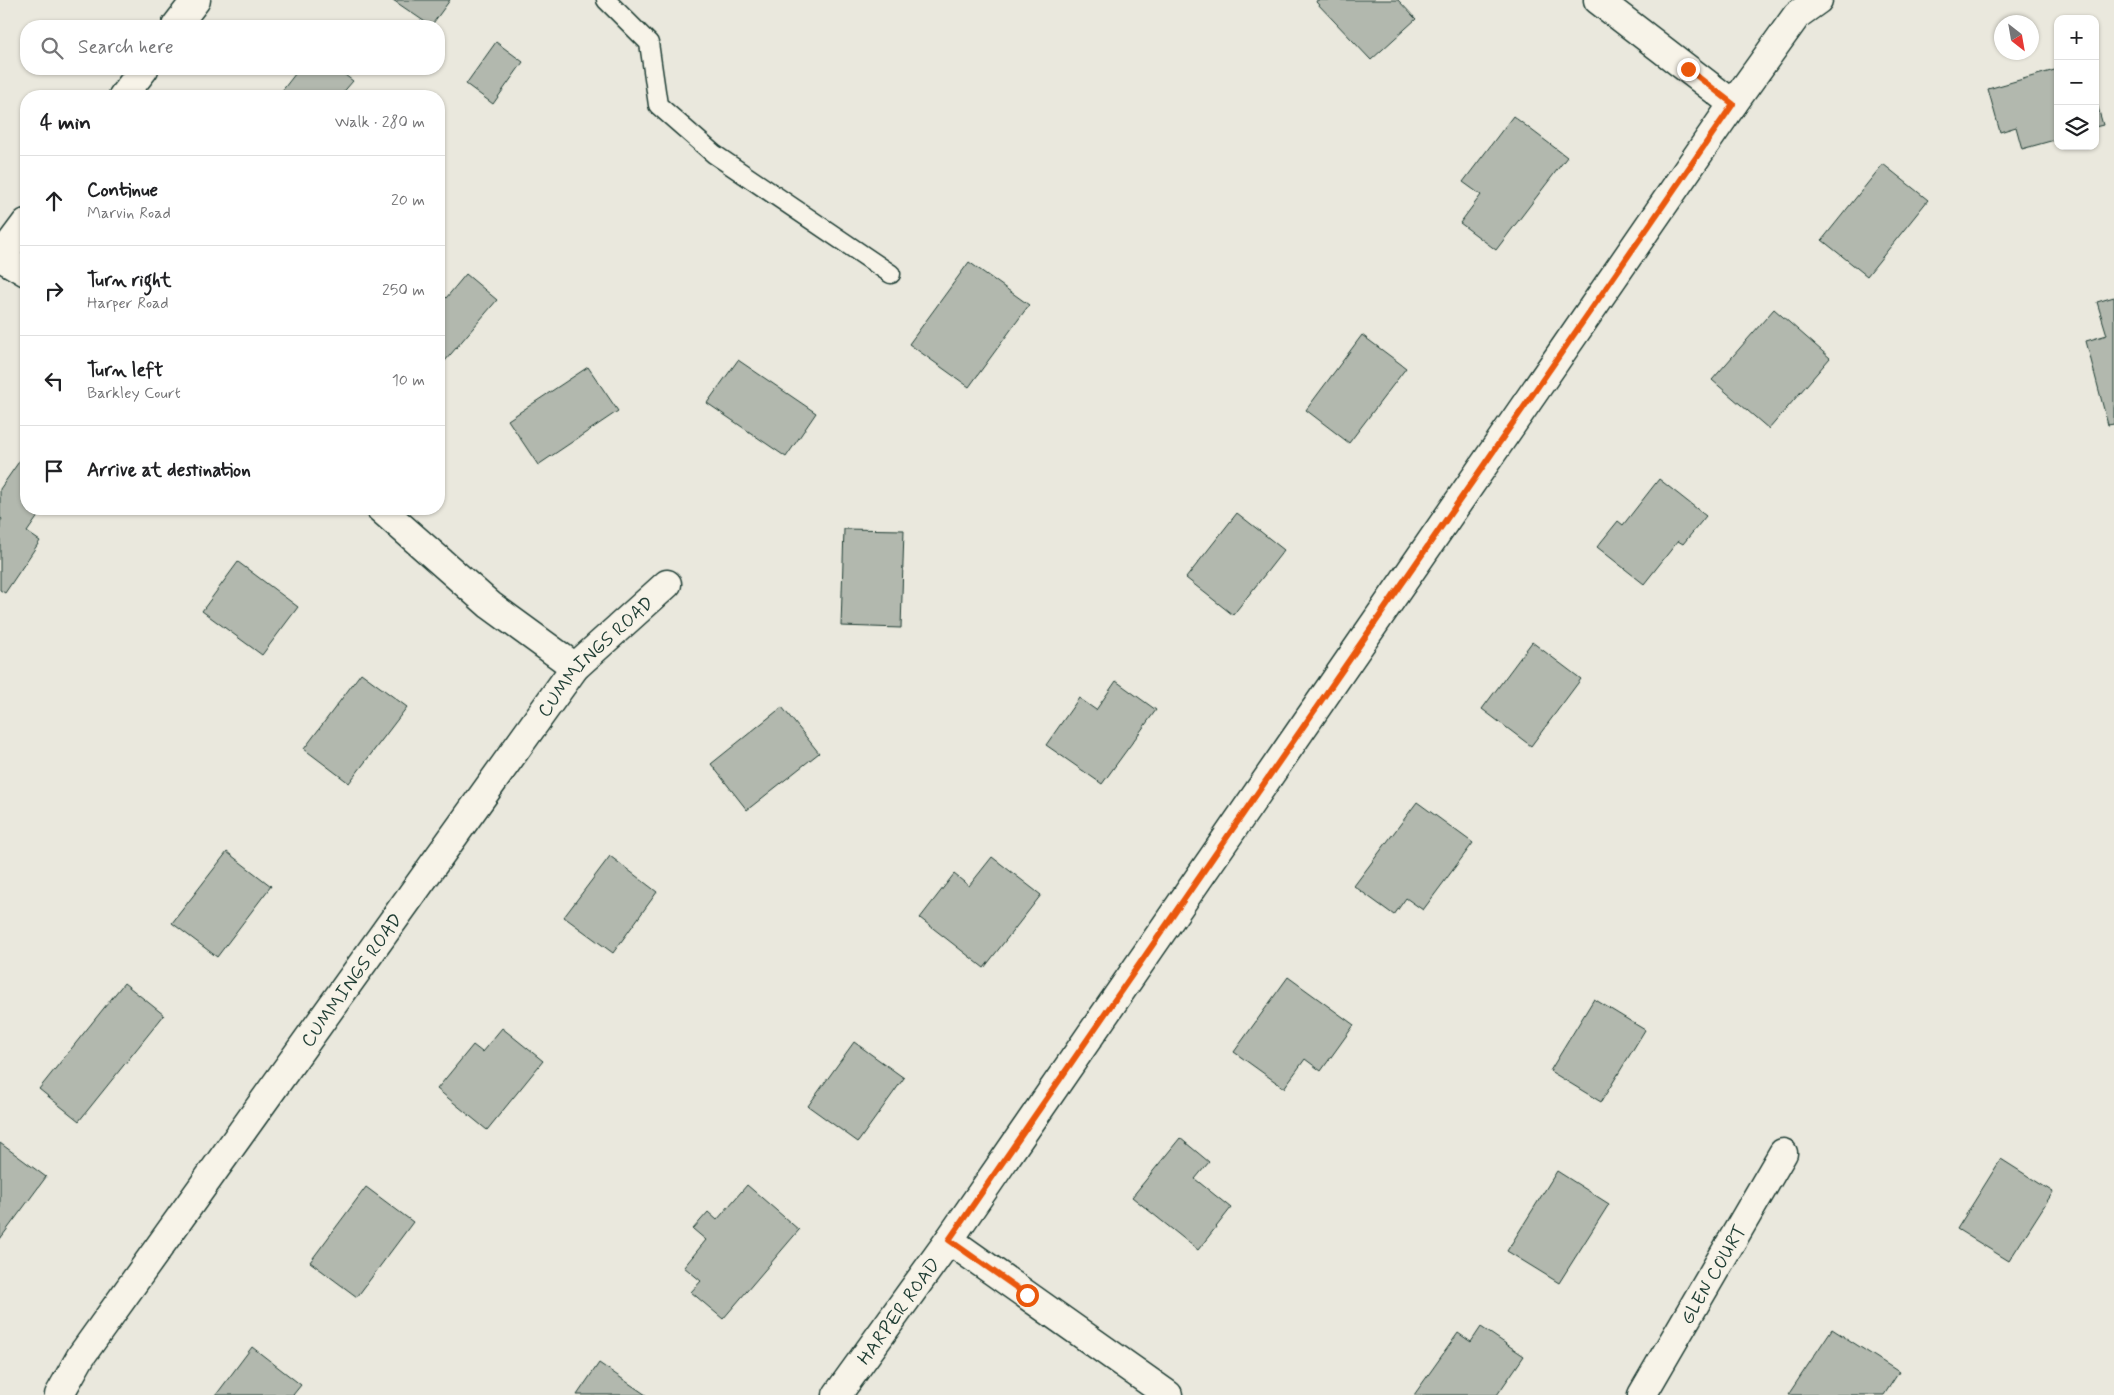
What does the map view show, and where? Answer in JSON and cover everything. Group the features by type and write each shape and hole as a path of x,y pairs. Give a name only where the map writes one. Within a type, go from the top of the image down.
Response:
{"street":[{"path":"181,20 196,0"},
{"path":"1598,0 1733,104"},
{"name":"HARPER ROAD","path":"837,1395 949,1240 1733,104 1797,15 1818,0"},
{"path":"128,90 139,75"},
{"path":"20,232 0,257 20,269"},
{"path":"388,515 490,605 575,667"},
{"name":"CUMMINGS ROAD","path":"59,1395 81,1356 575,667 667,584"},
{"name":"GLEN COURT","path":"1642,1395 1783,1154"},
{"path":"949,1240 1168,1395"}],"lane":[{"path":"606,0 649,43 658,105 714,154 891,274"}],"building":[{"path":"393,0 450,0 435,20 422,20"},
{"path":"1317,0 1398,0 1416,19 1371,60 1316,2"},
{"path":"496,42 523,62 493,104 466,84"},
{"path":"2054,70 2054,140 2022,149 2016,127 2000,132 1988,89"},
{"path":"294,75 345,75 353,81 345,90 283,90"},
{"path":"2099,111 2103,125 2099,126"},
{"path":"1513,116 1567,157 1496,250 1460,223 1481,195 1463,182"},
{"path":"1883,164 1928,200 1867,276 1822,240"},
{"path":"969,262 1029,305 969,387 909,344"},
{"path":"466,274 497,300 445,361 445,297"},
{"path":"2114,297 2114,424 2108,425 2086,341 2107,335 2097,302"},
{"path":"1774,309 1830,358 1769,429 1712,380"},
{"path":"1362,335 1406,368 1349,443 1306,410"},
{"path":"738,360 816,413 786,457 707,403"},
{"path":"588,367 618,411 538,465 508,420"},
{"path":"20,460 20,515 39,515 27,532 40,541 5,593 0,590 0,522 2,519 0,517 0,489"},
{"path":"1659,479 1706,516 1683,544 1678,541 1644,584 1597,547 1618,521 1623,525"},
{"path":"1237,513 1284,550 1233,615 1186,578"},
{"path":"844,529 904,530 901,628 841,626"},
{"path":"238,562 298,607 262,655 202,611"},
{"path":"1532,642 1581,679 1531,746 1482,709"},
{"path":"361,673 407,707 349,783 304,749"},
{"path":"1116,681 1156,710 1102,784 1046,745 1079,698 1096,710"},
{"path":"782,707 819,753 747,810 711,764"},
{"path":"1417,802 1473,843 1423,910 1406,898 1394,915 1354,886"},
{"path":"227,852 271,886 217,957 172,923"},
{"path":"610,856 657,892 613,953 564,917"},
{"path":"992,857 1041,895 984,968 920,918 954,874 969,886"},
{"path":"1288,977 1354,1025 1321,1071 1305,1059 1284,1088 1234,1052"},
{"path":"124,983 164,1015 79,1121 39,1089"},
{"path":"1594,999 1645,1030 1601,1102 1550,1071"},
{"path":"502,1028 543,1061 487,1130 437,1089 473,1045 482,1052"},
{"path":"854,1042 904,1078 858,1142 808,1106"},
{"path":"1180,1138 1209,1162 1195,1179 1231,1208 1198,1250 1132,1197"},
{"path":"0,1143 46,1177 0,1239"},
{"path":"2001,1159 2053,1192 2009,1261 1957,1229"},
{"path":"1557,1171 1609,1204 1559,1283 1507,1251"},
{"path":"747,1185 799,1230 723,1319 691,1292 701,1281 684,1267 706,1240 693,1229 708,1212 717,1220"},
{"path":"366,1187 413,1222 357,1297 310,1262"},
{"path":"1481,1327 1524,1356 1497,1395 1414,1395 1458,1333 1471,1342"},
{"path":"1832,1329 1899,1372 1884,1395 1788,1395"},
{"path":"252,1347 301,1385 293,1395 216,1395"},
{"path":"599,1363 646,1395 577,1395"}],"route":[{"path":"1027,1295 949,1240 1733,104 1688,69"}]}
